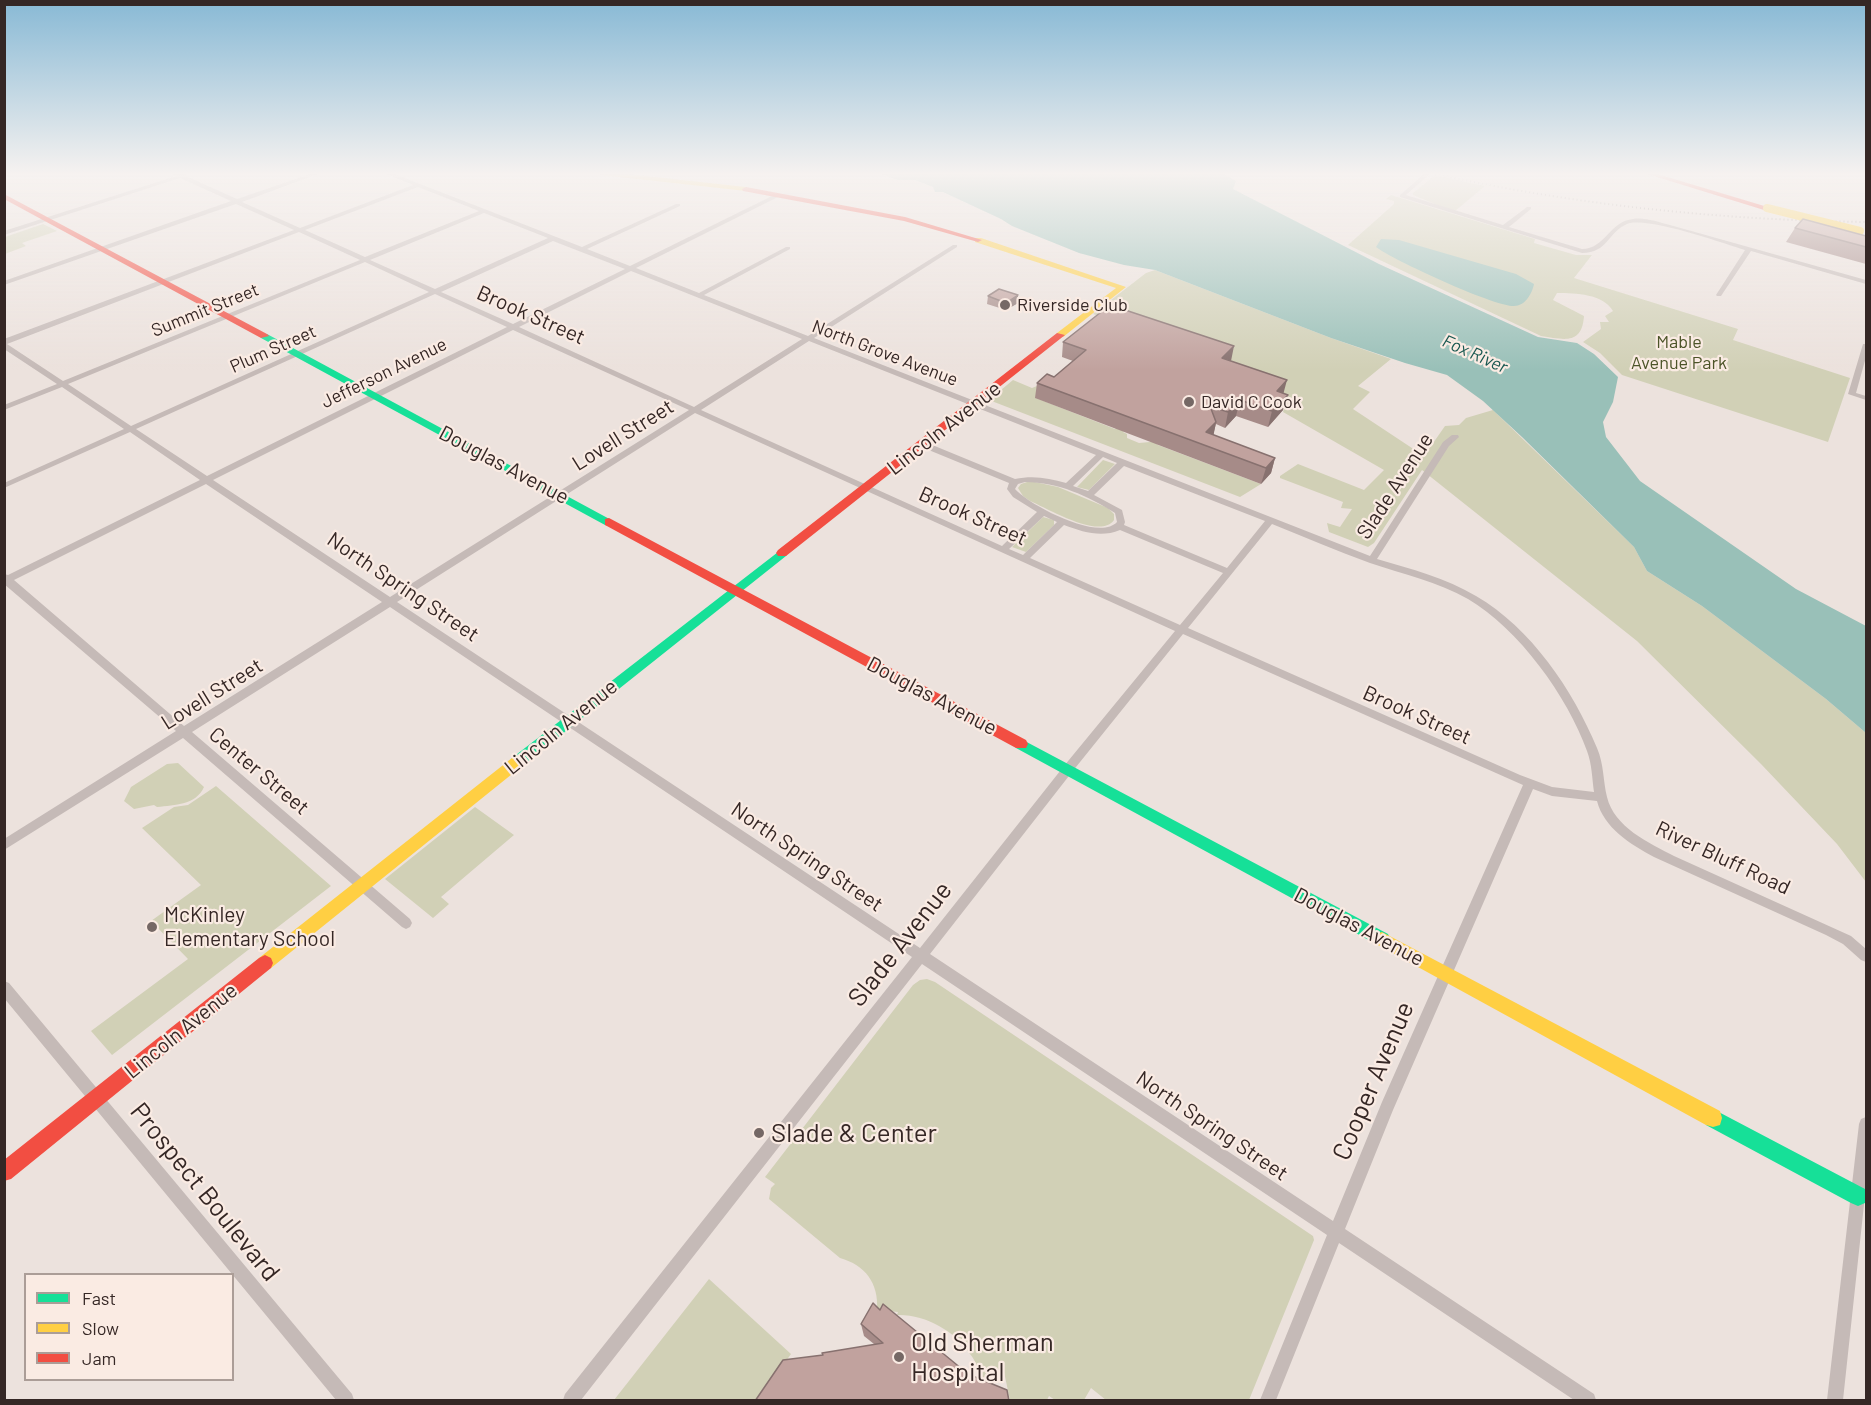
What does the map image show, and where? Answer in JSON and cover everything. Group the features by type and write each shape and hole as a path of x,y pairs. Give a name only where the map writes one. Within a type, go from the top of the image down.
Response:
{"street":[{"name":"Douglas Avenue","path":"82,239 1858,1196"},
{"path":"4,283 131,239"},
{"path":"4,343 276,239"},
{"name":"Brook Street","path":"318,239 1003,550 1528,784 1600,797"},
{"name":"Summit Street","path":"4,408 418,239"},
{"name":"Plum Street","path":"4,486 553,239"},
{"name":"North Grove Avenue","path":"555,239 1372,560"},
{"path":"583,249 606,239"},
{"name":"Jefferson Avenue","path":"5,579 690,239"},
{"name":"Lincoln Avenue","path":"4,1172 568,722 1122,287 974,239"},
{"path":"1539,239 1582,251 1597,249 1607,239"},
{"path":"1712,239 1866,282"},
{"name":"Lovell Street","path":"4,845 955,246"},
{"path":"698,296 788,248"},
{"path":"1719,295 1749,249"},
{"name":"North Spring Street","path":"4,343 568,722 1588,1401"},
{"path":"1866,346 1852,394 1866,398"},
{"name":"Slade Avenue","path":"1372,560 1446,444 1455,437"},
{"path":"922,444 1014,482 1029,477 1067,487 1119,512 1121,522 1119,526"},
{"path":"1067,487 1102,454"},
{"path":"1088,496 1123,462"},
{"path":"1014,482 1011,489 1015,496 1064,520 1098,531 1119,526 1228,572"},
{"path":"1003,550 1044,511"},
{"path":"1024,559 1064,520"},
{"name":"Slade Avenue","path":"570,1401 1068,770 1271,520"},
{"name":"River Bluff Road","path":"1372,560 1440,583 1473,598 1491,609 1513,632 1552,678 1575,714 1593,752 1600,797 1611,820 1632,838 1653,852 1838,935 1866,956"},
{"name":"Center Street","path":"5,579 406,923"},
{"name":"Cooper Avenue","path":"1268,1401 1444,973 1528,784"},
{"name":"Prospect Boulevard","path":"4,987 346,1401"},
{"path":"1835,1401 1866,1124"}],"green space":[{"path":"5,239 35,239 22,243 26,246 5,254"},
{"name":"Mable Avenue Park","path":"1355,239 1534,239 1534,243 1576,255 1592,255 1574,278 1738,329 1733,340 1850,378 1828,442 1622,375 1600,353 1583,342 1601,329 1600,322 1609,322 1605,316 1613,311 1609,305 1596,298 1580,294 1557,293 1553,300 1584,316 1580,332 1564,339 1541,336 1348,245"},
{"path":"1155,270 1391,359 1358,386 1370,392 1353,409 1424,456 1445,426 1459,425 1466,418 1493,410 1634,547 1647,571 1702,606 1826,699 1866,733 1866,882 1837,844 1761,764 1637,641 1422,470 1374,543 1368,547 1329,532 1327,523 1340,527 1352,509 1341,508 1343,502 1280,478 1280,476 1298,464 1364,490 1384,470 1283,412 1284,409 1275,406 1232,361 1093,314 1146,273"},
{"path":"1013,380 1032,388 1037,386 1036,398 1115,429 1119,425 1126,428 1123,432 1127,434 1127,438 1139,443 1150,442 1153,439 1158,445 1261,484 1240,497 989,400"},
{"path":"1103,460 1115,464 1089,490 1077,487"},
{"path":"1030,481 1058,487 1108,508 1114,514 1114,520 1098,527 1061,516 1023,496 1018,488 1021,484"},
{"path":"1043,517 1054,520 1054,525 1026,552 1012,547"},
{"path":"178,763 204,787 196,797 178,805 157,807 154,805 134,809 124,801 131,787 167,764"},
{"path":"216,786 331,886 112,1055 91,1031 188,959 151,921 201,885 142,828 174,807 188,805"},
{"path":"475,807 514,835 441,897 449,904 433,918 385,879"},
{"path":"927,979 935,982 1313,1236 1314,1240 1249,1400 1106,1400 1091,1388 1084,1400 1055,1400 1049,1396 1047,1400 1010,1400 1004,1372 982,1380 972,1357 948,1331 918,1317 877,1310 876,1291 863,1270 840,1258 769,1199 771,1188 775,1184 765,1177 913,985 920,980"},
{"path":"709,1279 791,1354 758,1400 614,1400"}],"water":[{"name":"Fox River","path":"1043,239 1329,239 1379,264 1538,337 1577,343 1594,354 1618,377 1613,402 1603,422 1606,437 1640,481 1796,589 1866,626 1866,733 1826,699 1702,606 1647,571 1634,547 1522,437 1483,401 1447,375 1331,338 1155,270 1124,265 1079,253"},
{"path":"1381,239 1399,240 1516,274 1534,284 1533,288 1527,299 1514,306 1487,299 1444,282 1386,253 1376,247"}],"building":[{"path":"1834,239 1866,239 1866,247"},
{"path":"999,289 1018,295 1006,303 988,296"},
{"name":"David C Cook","path":"1110,305 1234,346 1222,358 1287,380 1277,391 1288,395 1272,411 1240,400 1228,412 1210,406 1216,422 1206,432 1275,458 1266,468 1037,383 1047,374 1054,377 1086,350 1063,342"},
{"name":"Old Sherman Hospital","path":"873,1303 880,1310 883,1304 968,1374 1007,1390 1009,1401 755,1401 783,1360 883,1343 861,1324"}],"traffic: fast":[{"path":"264,336 609,522"},
{"path":"517,762 782,553"},
{"path":"1021,744 1382,939"},
{"path":"1713,1118 1858,1196"}],"traffic: slow":[{"path":"978,240 1122,287 1060,335"},
{"path":"265,963 517,762"},
{"path":"1382,939 1713,1118"}],"traffic: jam":[{"path":"83,239 264,336"},
{"path":"973,239 978,240"},
{"path":"782,553 1060,335"},
{"path":"609,522 1021,744"},
{"path":"4,1172 265,963"}],"place":[{"name":"Riverside Club","path":"1005,305"},
{"name":"David C Cook","path":"1189,402"},
{"name":"McKinley Elementary School","path":"152,927"},
{"name":"Slade & Center","path":"759,1133"},
{"name":"Old Sherman Hospital","path":"899,1357"}]}
